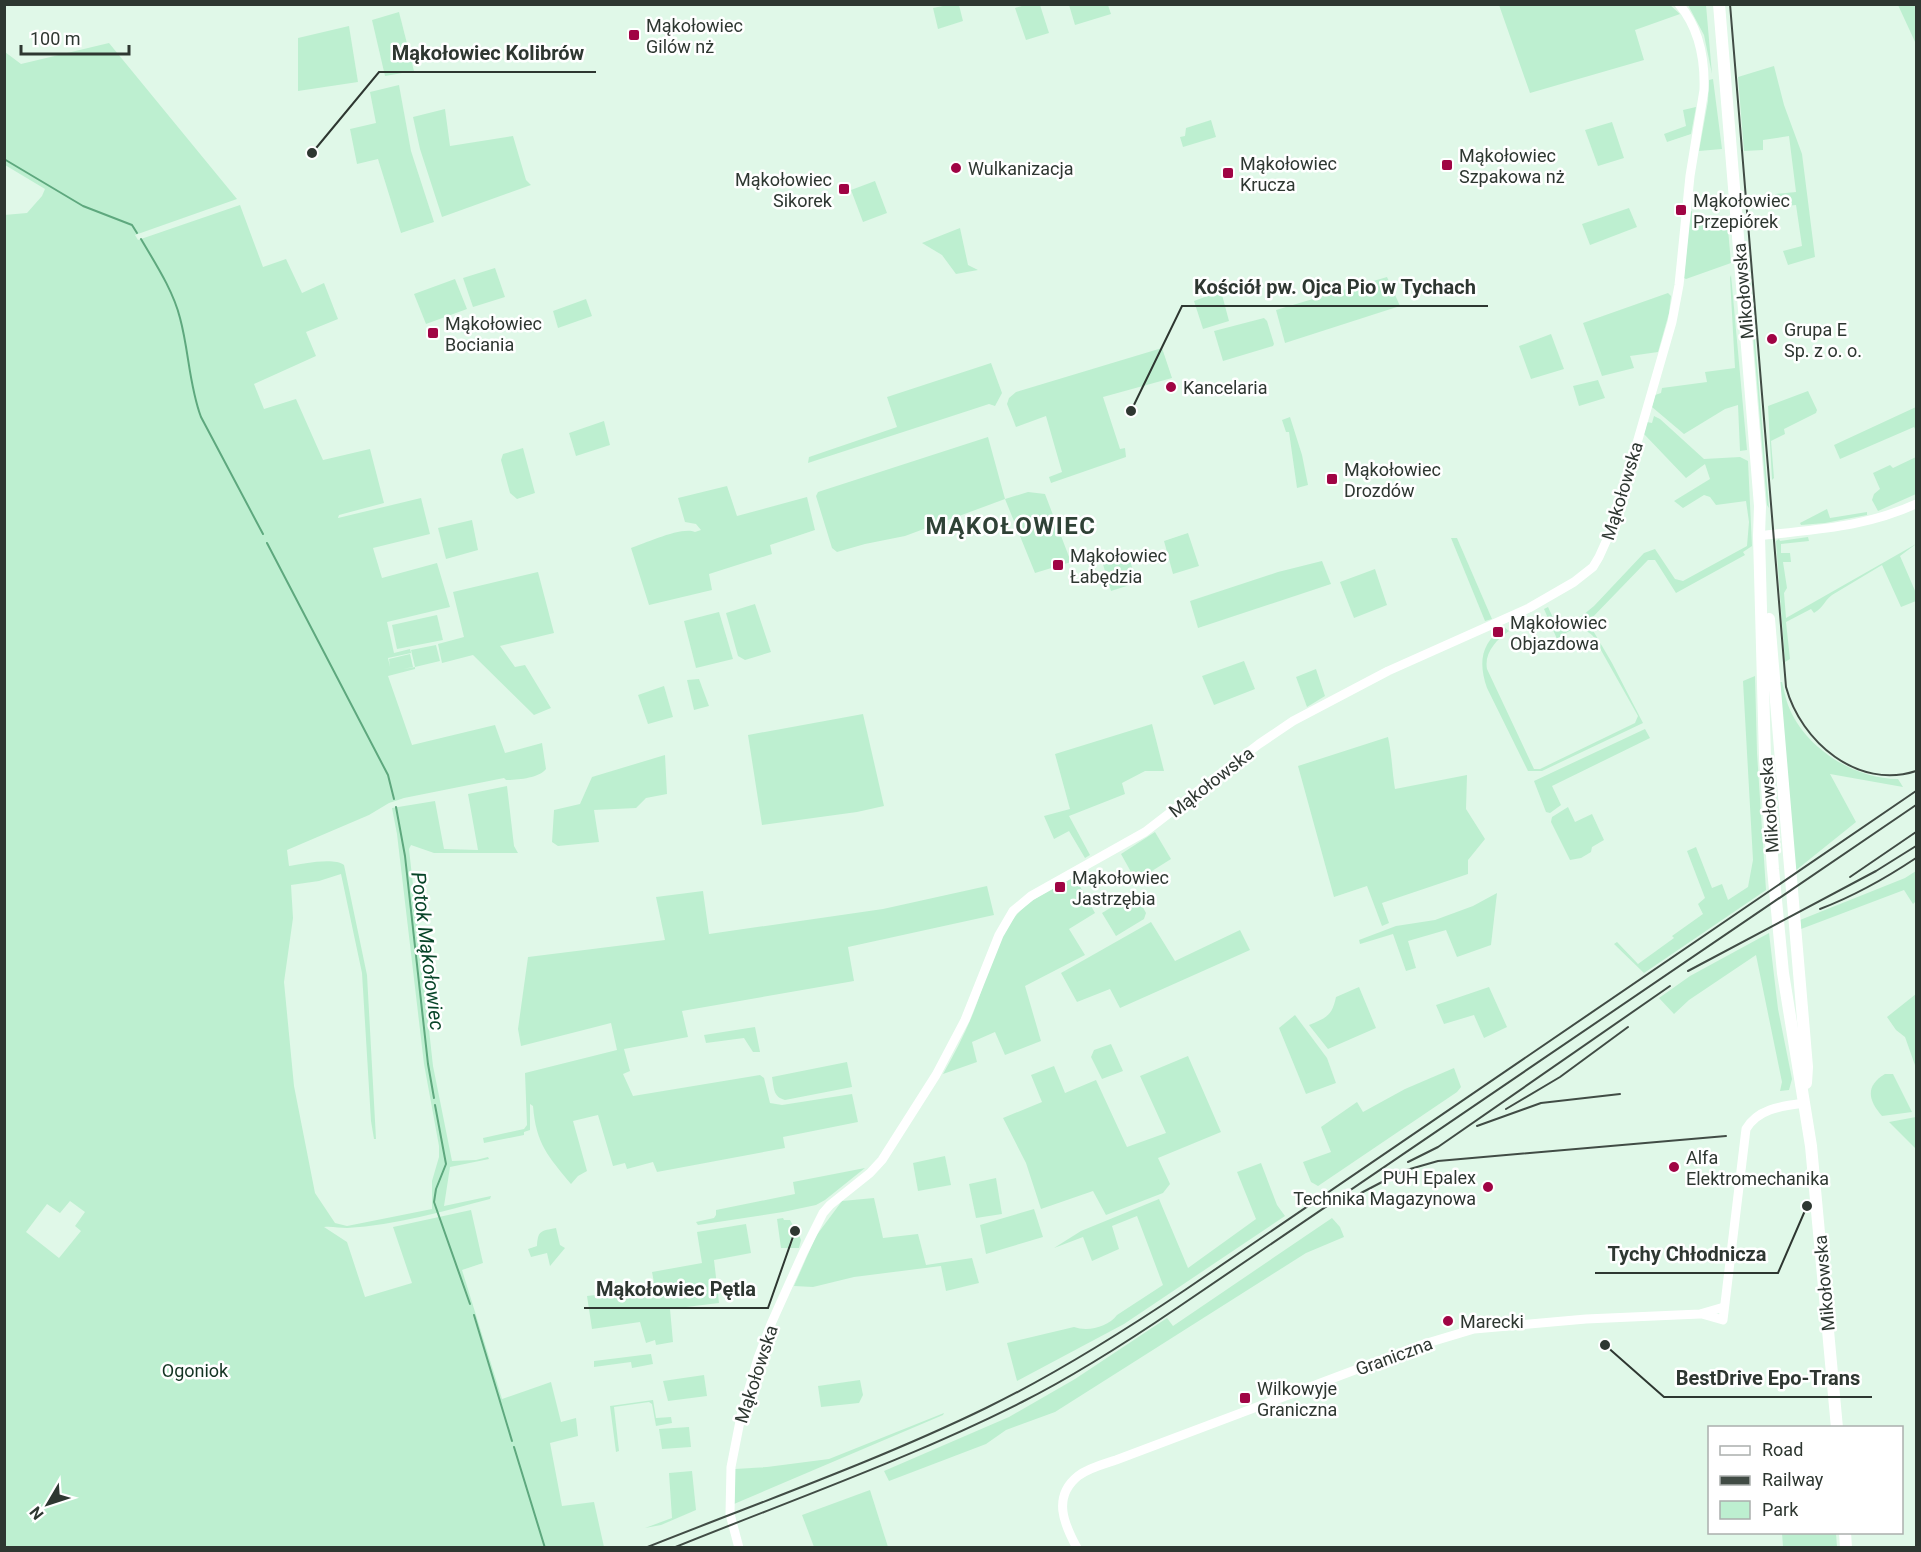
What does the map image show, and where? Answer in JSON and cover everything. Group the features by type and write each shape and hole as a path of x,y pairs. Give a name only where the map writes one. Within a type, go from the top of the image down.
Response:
{"main road":[{"name":"Mikołowska","path":"1719,4 1794,936 1807,1067 1805,1102"},
{"name":"Mikołowska","path":"1762,536 1765,758 1773,869 1791,1034 1805,1102 1837,1426"}],"street":[{"name":"Mąkołowska","path":"739,1548 730,1514 731,1467 741,1416 758,1358 771,1324 823,1213 882,1160 936,1075 965,1020 999,934 1013,911 1031,896 1145,832 1258,744 1293,720 1388,671 1523,611 1574,582 1593,567 1606,546 1672,322 1679,285 1690,176 1704,90 1704,70 1698,38 1679,4"},
{"path":"1762,536 1850,526 1880,519 1917,504"},
{"path":"1700,1314 1723,1320 1746,1129 1756,1116 1766,1111 1805,1102"},
{"path":"1700,1314 1724,1307"},
{"name":"Graniczna","path":"1077,1548 1061,1511 1066,1491 1073,1481 1085,1472 1424,1344 1474,1329 1586,1319 1700,1314"}],"green space":[{"path":"959,5 963,21 938,29 933,8"},
{"path":"1040,5 1049,33 1026,40 1015,8"},
{"path":"1069,5 1108,5 1111,14 1075,25"},
{"path":"1499,5 1670,5 1680,14 1635,30 1644,60 1530,93"},
{"path":"1688,5 1706,5 1712,74 1704,35"},
{"path":"1898,5 1916,5 1916,44"},
{"path":"399,12 414,71 385,76 372,20"},
{"path":"349,26 358,82 298,91 298,38"},
{"name":"Ogoniok","path":"109,43 237,199 135,235 138,240 240,205 263,267 286,259 302,293 324,283 338,319 306,332 316,356 254,384 264,409 296,399 323,460 370,449 384,503 339,515 338,518 421,498 430,534 373,548 382,578 437,563 450,607 387,622 394,653 410,649 411,653 388,658 390,667 389,659 410,654 413,667 403,669 415,667 415,669 388,676 412,745 495,725 505,753 542,743 546,769 538,775 516,780 504,778 404,798 287,850 289,866 325,861 344,865 367,975 376,1139 374,1139 371,1121 362,973 341,874 319,881 291,885 293,918 284,982 294,1086 315,1193 335,1223 347,1226 432,1209 432,1181 439,1157 439,1146 424,1064 392,808 435,801 444,849 478,850 468,794 507,786 514,846 518,853 434,853 411,845 409,849 433,1066 452,1161 488,1157 489,1159 450,1167 444,1206 491,1196 490,1199 384,1224 347,1228 324,1227 347,1242 365,1297 412,1283 393,1227 471,1210 483,1263 462,1270 502,1399 551,1382 561,1422 576,1418 578,1436 550,1443 562,1506 594,1502 604,1547 5,1547 4,215 27,213 45,189 5,165 5,52 21,64","holes":["70,1201 85,1212 75,1226 81,1231 59,1258 26,1232 47,1204 60,1213"]},
{"path":"1774,66 1784,105 1802,154 1815,257 1788,265 1783,251 1802,246 1796,205 1777,207 1775,194 1796,192 1789,136 1763,140 1763,150 1744,151 1738,77"},
{"path":"1713,79 1722,149 1699,151 1708,101 1709,80"},
{"path":"399,85 411,151 434,222 401,233 378,159 357,164 350,129 376,123 370,92"},
{"path":"1696,107 1691,134 1667,142 1664,134 1686,126 1683,110"},
{"path":"445,109 450,146 513,136 526,180 531,185 442,217 420,149 413,117"},
{"path":"1211,120 1216,137 1183,147 1180,137 1185,136 1186,128"},
{"path":"1612,122 1624,158 1598,166 1585,130"},
{"path":"875,181 887,213 863,222 851,190"},
{"path":"1629,208 1637,227 1590,245 1582,224"},
{"path":"1692,211 1692,224 1702,225 1727,218 1731,263 1686,279 1684,278 1690,212"},
{"path":"960,228 968,265 978,270 956,274 942,255 922,243"},
{"path":"495,268 505,297 473,307 463,278"},
{"path":"1749,268 1769,508 1767,505"},
{"path":"1731,275 1747,450 1740,451 1738,405 1725,409 1684,434 1652,407 1655,395 1661,393 1662,388 1707,382 1705,372 1735,368"},
{"path":"1387,277 1400,306 1285,343 1276,310"},
{"path":"455,279 467,309 426,324 414,294"},
{"path":"1221,291 1229,321 1203,329 1194,301"},
{"path":"1668,293 1671,296 1669,313 1658,352 1630,356 1634,368 1602,376 1583,323"},
{"path":"586,299 592,316 558,328 553,311"},
{"path":"1264,318 1267,321 1273,346 1223,361 1214,331"},
{"path":"1551,334 1564,369 1531,379 1519,346"},
{"path":"1162,348 1172,378 1103,397 1120,449 1125,448 1126,457 1051,483 1049,477 1062,472 1046,416 1016,427 1007,404 1009,398 1016,392"},
{"path":"991,363 1002,393 995,406 989,404 808,463 809,457 897,427 887,397"},
{"path":"1598,380 1605,398 1579,406 1573,386"},
{"path":"1808,391 1817,410 1816,413 1784,429 1785,434 1771,441 1774,478 1772,480 1768,406"},
{"path":"1916,407 1916,431 1914,427 1840,459 1834,445"},
{"path":"1654,416 1704,459 1740,457 1748,461 1752,546 1743,552 1745,555 1676,593 1655,560 1648,560 1588,622 1643,723 1542,771 1528,771 1484,679 1482,661 1486,646 1496,633 1504,627 1509,631 1489,652 1487,669 1534,769 1540,769 1635,723 1638,716 1593,636 1583,630 1575,629 1557,639 1544,609 1548,607 1556,624 1562,626 1583,615 1644,553 1655,549 1675,579 1683,581 1747,546 1749,522 1746,501 1716,505 1710,497 1704,495 1683,508 1674,501 1710,479 1705,464 1686,478 1644,434 1647,422 1652,423"},
{"path":"1290,417 1302,455 1308,485 1297,488 1289,432 1286,432 1282,420"},
{"path":"604,421 610,445 576,456 569,433"},
{"path":"988,437 1005,499 905,536 837,552 832,548 816,496 818,492"},
{"path":"523,448 535,493 517,499 510,493 501,460 503,454"},
{"path":"1916,457 1916,494 1878,511 1872,500 1874,494 1880,489 1873,473 1890,465 1893,468"},
{"path":"727,486 737,516 807,497 815,530 770,545 772,554 709,574 712,590 649,605 631,548 673,533 701,530 696,524 685,522 678,498"},
{"path":"1028,492 1045,494 1071,562 1035,573 1005,499"},
{"path":"1827,509 1830,518 1867,512 1867,515 1801,525 1800,523"},
{"path":"472,520 478,550 446,559 438,528"},
{"path":"1188,533 1199,566 1173,574 1164,541"},
{"path":"1808,537 1809,541 1781,544 1781,553 1790,553 1791,562 1783,562 1787,588 1784,593 1786,618 1916,544 1900,556 1916,593 1916,601 1901,607 1882,565 1832,595 1814,613 1811,609 1786,622 1790,659 1785,662 1776,541"},
{"path":"1451,538 1457,538 1492,619 1485,621"},
{"path":"1128,552 1136,583 1111,591 1102,561"},
{"path":"1322,561 1331,584 1198,628 1190,601 1278,572"},
{"path":"1375,569 1387,605 1354,618 1340,582"},
{"path":"538,572 554,633 500,646 515,667 525,665 551,708 534,715 473,655 442,663 438,644 464,637 453,592"},
{"path":"755,604 771,652 745,660 738,656 726,613"},
{"path":"719,612 733,659 696,668 684,621"},
{"path":"437,615 443,640 397,649 392,625"},
{"path":"436,645 440,661 415,667 411,650"},
{"path":"1244,661 1255,689 1214,705 1202,676"},
{"path":"1316,669 1325,696 1307,707 1296,677"},
{"path":"1755,676 1757,753 1766,890 1644,973 1614,944 1617,942 1638,964 1703,914 1698,904 1705,898 1687,851 1696,847 1712,888 1722,884 1728,900 1748,887 1753,860 1743,681"},
{"path":"699,679 709,706 694,710 687,680"},
{"path":"1779,682 1782,682 1795,720 1818,747 1848,767 1881,778 1898,779 1903,787 1830,774 1856,822 1795,871"},
{"path":"664,686 673,717 648,724 638,695"},
{"path":"863,714 884,806 762,825 748,735"},
{"path":"1152,724 1164,771 1145,771 1122,783 1125,794 1069,816 1090,855 1085,858 1069,831 1054,839 1044,816 1070,809 1055,754"},
{"path":"1645,729 1650,738 1552,786 1561,805 1550,813 1546,812 1534,781"},
{"path":"1388,737 1395,789 1467,775 1466,809 1485,839 1468,860 1468,874 1382,903 1389,923 1382,926 1367,886 1334,897 1298,766"},
{"path":"665,755 667,794 646,798 636,808 594,810 599,842 558,846 552,842 554,810 580,804 592,777"},
{"path":"1568,807 1575,822 1592,814 1604,840 1592,847 1591,852 1581,858 1570,860 1551,822 1552,817"},
{"path":"1155,832 1171,859 1136,881 1121,854"},
{"path":"1916,871 1916,901 1913,904 1904,890 1801,929 1800,920 1905,878"},
{"path":"1081,872 1084,876 1077,881 1095,913 1069,929 1085,955 1025,986 1041,1041 1005,1055 995,1032 972,1042 977,1062 943,1074 970,1021 994,954 1012,920 1033,900 1055,887 1058,890 1065,885 1064,882"},
{"path":"987,886 994,915 848,947 854,981 682,1011 688,1037 624,1049 630,1071 623,1074 633,1096 760,1075 764,1078 770,1103 782,1105 852,1094 858,1122 783,1137 785,1148 657,1172 653,1162 627,1169 625,1163 613,1166 598,1115 573,1121 587,1171 571,1184 540,1140 533,1106 530,1104 530,1130 524,1132 524,1135 484,1143 483,1138 524,1129 527,1125 525,1073 617,1050 611,1023 521,1046 518,1029 528,957 665,940 656,897 703,891 709,934 883,909"},
{"path":"1135,893 1146,913 1144,919 1116,936 1102,913"},
{"path":"1497,893 1491,945 1457,957 1446,930 1408,941 1416,968 1406,971 1393,934 1360,944 1359,940 1396,926 1435,920 1473,906"},
{"path":"1151,922 1175,961 1240,930 1250,950 1120,1008 1110,989 1077,1002 1061,973"},
{"path":"1769,933 1778,1009 1792,1079 1789,1090 1780,1091 1782,1082 1756,955 1689,1000 1674,1014 1659,998 1690,976"},
{"path":"1359,987 1376,1028 1328,1049 1309,1025 1330,1013 1336,997"},
{"path":"1489,987 1507,1027 1484,1038 1474,1015 1444,1024 1436,1005"},
{"path":"1916,994 1916,1068 1905,1037 1896,1030 1887,1017"},
{"path":"1295,1015 1327,1058 1336,1083 1306,1094 1279,1028"},
{"path":"755,1027 760,1052 753,1052 744,1038 706,1043 704,1035"},
{"path":"1111,1044 1123,1071 1102,1079 1091,1057 1094,1050"},
{"path":"1188,1056 1221,1132 1158,1158 1170,1184 1163,1193 1106,1215 1093,1191 1041,1209 1026,1163 1003,1118 1042,1102 1031,1075 1054,1066 1065,1093 1096,1080 1127,1147 1166,1133 1140,1076"},
{"path":"847,1062 852,1087 785,1100 778,1097 775,1092 772,1077"},
{"path":"1454,1068 1461,1087 1457,1092 1318,1186 1311,1182 1303,1162 1331,1152 1321,1127 1357,1102 1363,1112 1405,1089"},
{"path":"1885,1074 1893,1074 1912,1112 1882,1116 1877,1110 1872,1099 1872,1088 1874,1083"},
{"path":"1916,1117 1916,1149 1889,1122"},
{"path":"945,1156 951,1185 918,1191 913,1163"},
{"path":"1261,1163 1277,1205 1285,1216 1124,1324 1017,1381 1007,1343 1074,1327 1085,1329 1103,1325 1163,1285 1137,1216 1112,1226 1119,1249 1092,1261 1083,1237 1054,1248 1081,1231 1159,1199 1188,1268 1256,1219 1237,1172"},
{"path":"865,1168 816,1205 698,1225 696,1222 714,1218 716,1210 795,1194 793,1182"},
{"path":"996,1178 1002,1214 976,1218 969,1184"},
{"path":"874,1198 883,1238 918,1234 926,1265 972,1258 979,1283 946,1291 941,1266 854,1277 813,1287 794,1286 816,1236 842,1201"},
{"path":"1034,1209 1043,1237 986,1254 980,1225"},
{"path":"1332,1218 1340,1227 1344,1237 1306,1253 1055,1412 1006,1430 986,1444 889,1481 884,1471 1009,1417 1075,1379 1167,1318 1173,1326"},
{"path":"777,1219 790,1220 796,1236 799,1235 801,1240 799,1248 781,1248"},
{"path":"746,1224 751,1253 714,1260 719,1303 670,1309 673,1342 656,1345 655,1340 646,1343 640,1322 592,1329 587,1296 655,1288 652,1272 702,1263 697,1232"},
{"path":"556,1228 560,1245 565,1248 550,1266 547,1253 531,1257 528,1249 537,1246 541,1232"},
{"path":"651,1354 653,1364 632,1368 631,1362 594,1367 594,1361"},
{"path":"704,1375 707,1396 668,1401 663,1381"},
{"path":"860,1380 863,1395 859,1403 821,1407 818,1386"},
{"path":"653,1400 656,1418 671,1417 672,1423 656,1426 652,1404 649,1402 614,1407 619,1451 616,1452 610,1406"},
{"path":"944,1413 734,1504 735,1469 829,1459"},
{"path":"689,1427 691,1447 662,1449 659,1429"},
{"path":"692,1471 696,1510 661,1525 645,1528 672,1518 669,1473"},
{"path":"870,1490 888,1547 814,1547 802,1515"},
{"path":"1782,1534 1836,1534 1837,1547 1783,1547"}],"waterway":[{"name":"Potok Mąkołowiec","path":"4,159 83,206 132,225 137,233"},
{"name":"Potok Mąkołowiec","path":"141,239 163,277 177,308 201,417 263,534"},
{"name":"Potok Mąkołowiec","path":"267,543 388,775 394,799"},
{"name":"Potok Mąkołowiec","path":"396,807 405,856 428,1064 434,1098"},
{"name":"Potok Mąkołowiec","path":"435,1105 446,1164 436,1189 434,1202 470,1304"},
{"name":"Potok Mąkołowiec","path":"474,1315 512,1441"},
{"name":"Potok Mąkołowiec","path":"514,1447 545,1548"}],"railway":[{"path":"1730,4 1786,687 1804,726 1818,743 1835,757 1873,774 1894,775 1916,771"},
{"path":"645,1548 860,1464 945,1427 1012,1395 1088,1352 1185,1290 1916,791"},
{"path":"673,1548 936,1442 1022,1402 1082,1369 1177,1308 1916,805"},
{"path":"1850,877 1916,832"},
{"path":"1688,971 1876,871 1916,846"},
{"path":"1820,909 1870,886 1916,858"},
{"path":"1408,1162 1438,1147 1670,986"},
{"path":"1506,1109 1560,1077 1628,1027"},
{"path":"1477,1126 1541,1103 1620,1094"},
{"path":"1361,1193 1403,1171 1438,1161 1726,1136"}],"place":[{"name":"Mąkołowiec Gilów nż","path":"634,35"},
{"name":"Mąkołowiec Kolibrów","path":"312,153"},
{"name":"Mąkołowiec Szpakowa nż","path":"1447,165"},
{"name":"Wulkanizacja","path":"956,168"},
{"name":"Mąkołowiec Krucza","path":"1228,173"},
{"name":"Mąkołowiec Sikorek","path":"844,189"},
{"name":"Mąkołowiec Przepiórek","path":"1681,210"},
{"name":"Mąkołowiec Bociania","path":"433,333"},
{"name":"Grupa E Sp. z o. o.","path":"1772,339"},
{"name":"Kancelaria","path":"1171,387"},
{"name":"Kościół pw. Ojca Pio w Tychach","path":"1131,411"},
{"name":"Mąkołowiec Drozdów","path":"1332,479"},
{"name":"Mąkołowiec Łabędzia","path":"1058,565"},
{"name":"Mąkołowiec Objazdowa","path":"1498,632"},
{"name":"Mąkołowiec Jastrzębia","path":"1060,887"},
{"name":"Alfa Elektromechanika","path":"1674,1167"},
{"name":"PUH Epalex Technika Magazynowa","path":"1488,1187"},
{"name":"Tychy Chłodnicza","path":"1807,1206"},
{"name":"Mąkołowiec Pętla","path":"795,1231"},
{"name":"Marecki","path":"1448,1321"},
{"name":"BestDrive Epo-Trans","path":"1605,1345"},
{"name":"Wilkowyje Graniczna","path":"1245,1398"}],"district":[{"name":"MĄKOŁOWIEC","path":"1011,526"}]}
